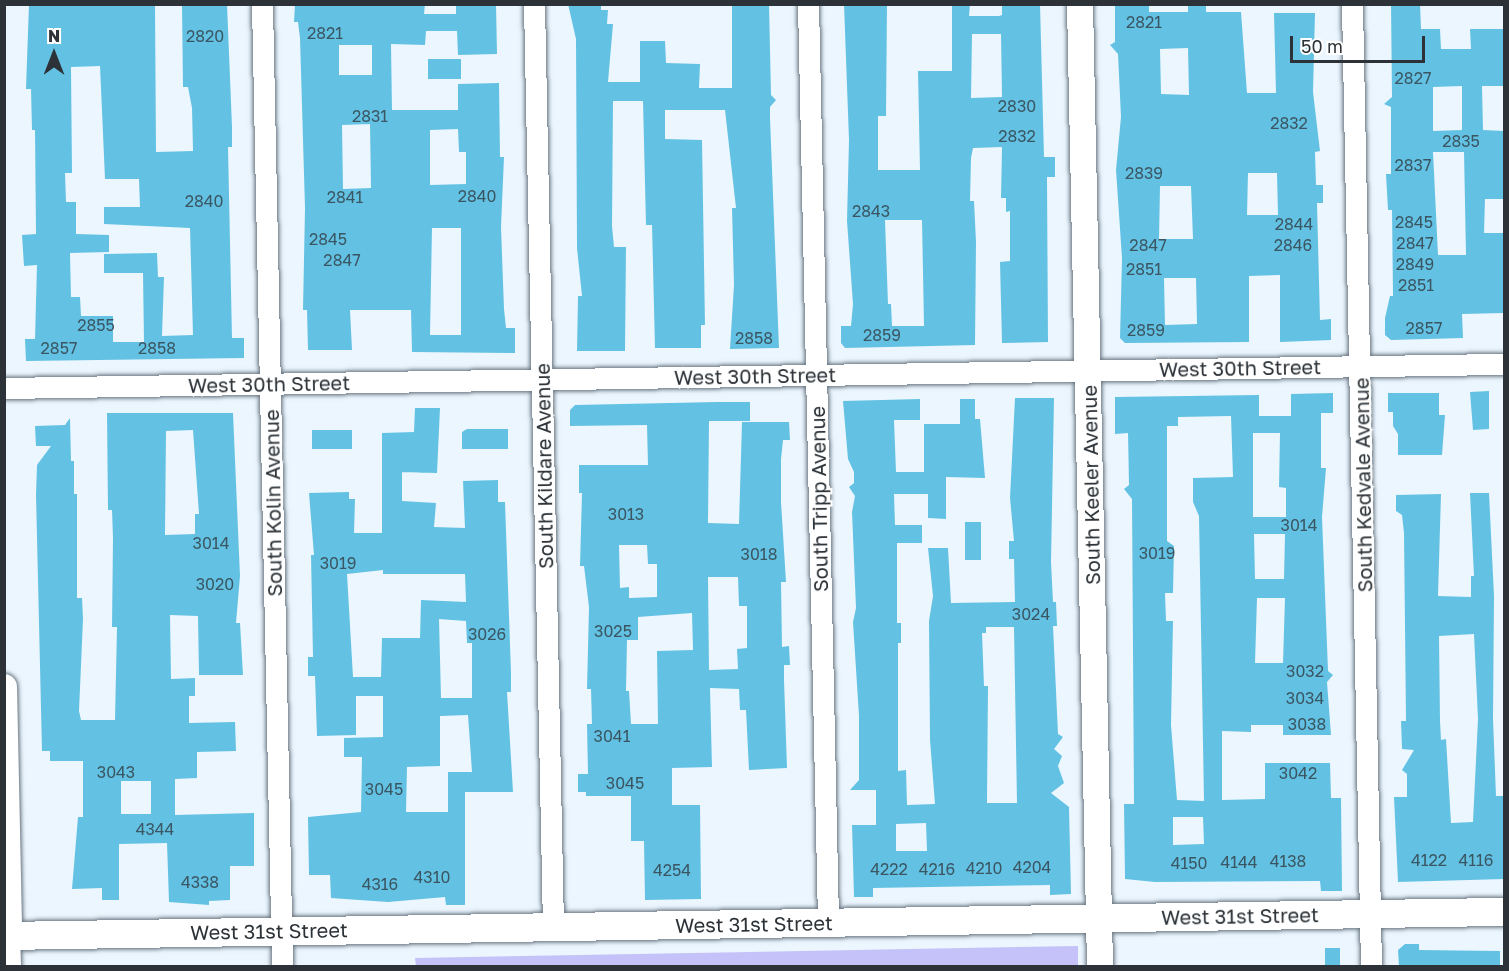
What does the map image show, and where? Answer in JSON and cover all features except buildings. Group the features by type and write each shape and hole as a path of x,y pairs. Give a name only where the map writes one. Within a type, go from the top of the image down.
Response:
{"main road":[{"name":"West 31st Street","path":"7,936 1504,912"}],"street":[{"name":"South Kolin Avenue","path":"262,4 282,966"},
{"name":"South Kildare Avenue","path":"534,4 553,927"},
{"name":"South Tripp Avenue","path":"808,4 828,922"},
{"name":"South Keeler Avenue","path":"1080,4 1100,966"},
{"name":"South Kedvale Avenue","path":"1352,4 1361,366 1371,966"},
{"name":"West 30th Street","path":"4,388 1504,364"},
{"path":"4,687 7,936 10,966"}],"shaded area":[{"path":"1078,946 1078,966 416,966 415,958"}]}
